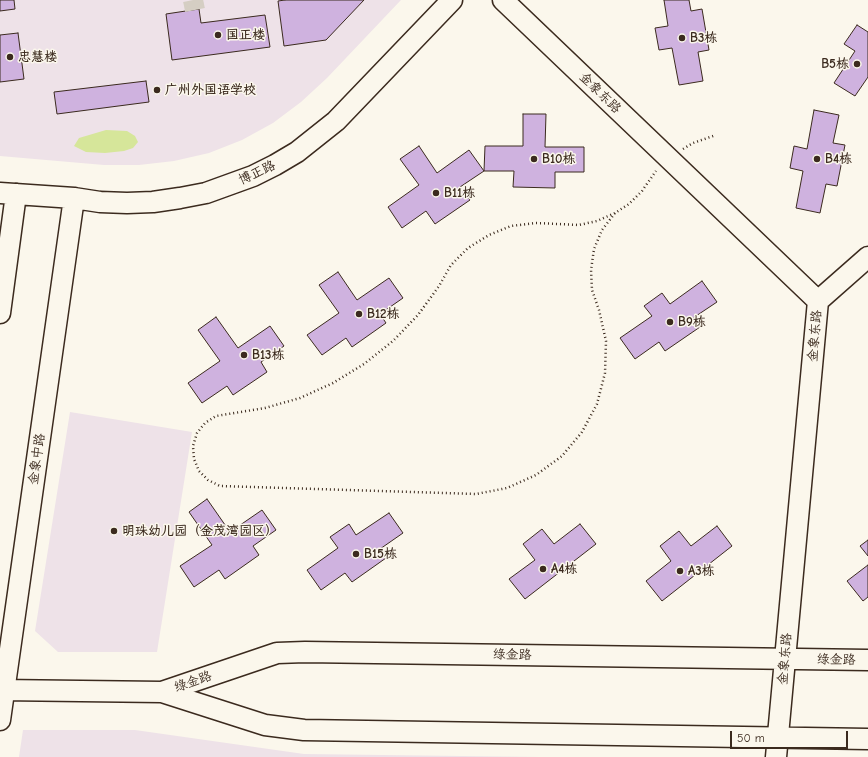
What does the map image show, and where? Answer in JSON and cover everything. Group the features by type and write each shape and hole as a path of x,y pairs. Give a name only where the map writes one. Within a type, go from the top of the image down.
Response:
{"street":[{"name":"博正路","path":"8,193 74,198 100,202 127,203 153,202 180,198 206,193 230,186 275,165 297,152 336,121 452,0"},
{"name":"金象东路","path":"503,0 818,301 776,757"},
{"path":"0,313 8,193"},
{"name":"金象中路","path":"0,720 2,690 74,198"},
{"path":"818,301 868,257"},
{"name":"绿金路","path":"162,692 277,653 305,652 868,660"},
{"name":"绿金路","path":"2,690 162,692 265,725 304,730 868,739"}],"path":[{"path":"615,213 602,230 594,249 591,270 592,290 599,310 606,341 605,373 597,404 582,432 562,456 536,475 507,488 476,494 220,486 208,480 199,471 194,459 193,446 197,433 205,423 216,416 265,408 300,398 333,383 364,364 393,342 418,315 439,286 451,265 468,248 489,235 512,226 536,223 579,225 597,221 615,213 629,204 642,192 655,172 673,155 693,143 716,135"}],"shaded area":[{"name":"广州外国语学校","path":"0,0 401,0 327,78 301,102 273,123 242,140 209,153 174,161 139,165 104,165 0,156"},
{"name":"明珠幼儿园（金茂湾园区）","path":"70,412 192,432 157,652 58,652 35,631"},
{"path":"23,730 135,730 304,754 540,757 19,757"}],"green space":[{"path":"106,130 127,131 135,136 138,142 133,148 124,151 105,153 86,152 74,146 79,138"}],"building":[{"path":"0,0 14,0 15,9 0,11"},
{"path":"364,0 326,40 284,46 278,1"},
{"name":"B3栋","path":"664,0 689,0 691,11 702,9 709,50 698,52 703,81 679,85 672,48 659,50 655,28 668,26"},
{"name":"国正楼","path":"199,9 201,23 265,15 270,47 172,60 166,14"},
{"name":"B5栋","path":"857,25 868,32 868,77 855,96 834,83 855,51 844,44"},
{"name":"忠慧楼","path":"18,33 24,79 0,82 0,35"},
{"path":"146,81 149,102 57,114 54,92"},
{"name":"B4栋","path":"814,110 839,115 833,143 845,145 837,186 826,184 820,213 796,208 803,171 790,168 794,146 807,149"},
{"name":"B10栋","path":"523,114 546,114 545,147 584,147 584,172 555,172 555,188 513,187 514,171 484,171 485,146 523,146"},
{"name":"B11栋","path":"419,146 437,173 469,150 484,171 460,187 470,200 435,224 426,211 402,228 388,207 419,185 400,159"},
{"name":"B12栋","path":"338,272 357,300 389,278 403,298 380,314 386,323 352,347 346,338 322,355 307,335 339,313 319,285"},
{"name":"B9栋","path":"702,281 717,302 693,318 700,327 665,351 659,342 635,359 620,338 652,316 644,306 662,293 670,304"},
{"name":"B13栋","path":"216,317 238,348 270,326 284,346 261,362 267,372 233,395 227,386 202,403 188,383 220,361 198,330"},
{"path":"207,499 230,532 262,510 276,530 253,546 259,555 225,579 219,570 194,587 180,566 212,545 189,512"},
{"name":"B15栋","path":"389,513 403,533 380,549 386,558 352,582 345,573 321,590 307,570 338,548 330,537 349,524 356,535"},
{"name":"A4栋","path":"580,524 596,544 525,599 509,579 535,560 523,544 542,529 554,544"},
{"name":"A3栋","path":"717,526 732,546 662,601 646,581 671,561 660,546 679,531 691,546"},
{"path":"868,540 868,556 860,546"},
{"path":"868,565 868,597 863,601 847,581"}],"tunnel":[{"path":"193,0 195,10"}],"place":[{"name":"国正楼","path":"218,35"},
{"name":"B3栋","path":"682,38"},
{"name":"忠慧楼","path":"10,57"},
{"name":"B5栋","path":"857,64"},
{"name":"广州外国语学校","path":"157,90"},
{"name":"B10栋","path":"534,159"},
{"name":"B4栋","path":"817,159"},
{"name":"B11栋","path":"436,193"},
{"name":"B12栋","path":"359,314"},
{"name":"B9栋","path":"670,322"},
{"name":"B13栋","path":"244,355"},
{"name":"明珠幼儿园（金茂湾园区）","path":"114,531"},
{"name":"B15栋","path":"356,554"},
{"name":"A4栋","path":"543,569"},
{"name":"A3栋","path":"680,571"}]}
